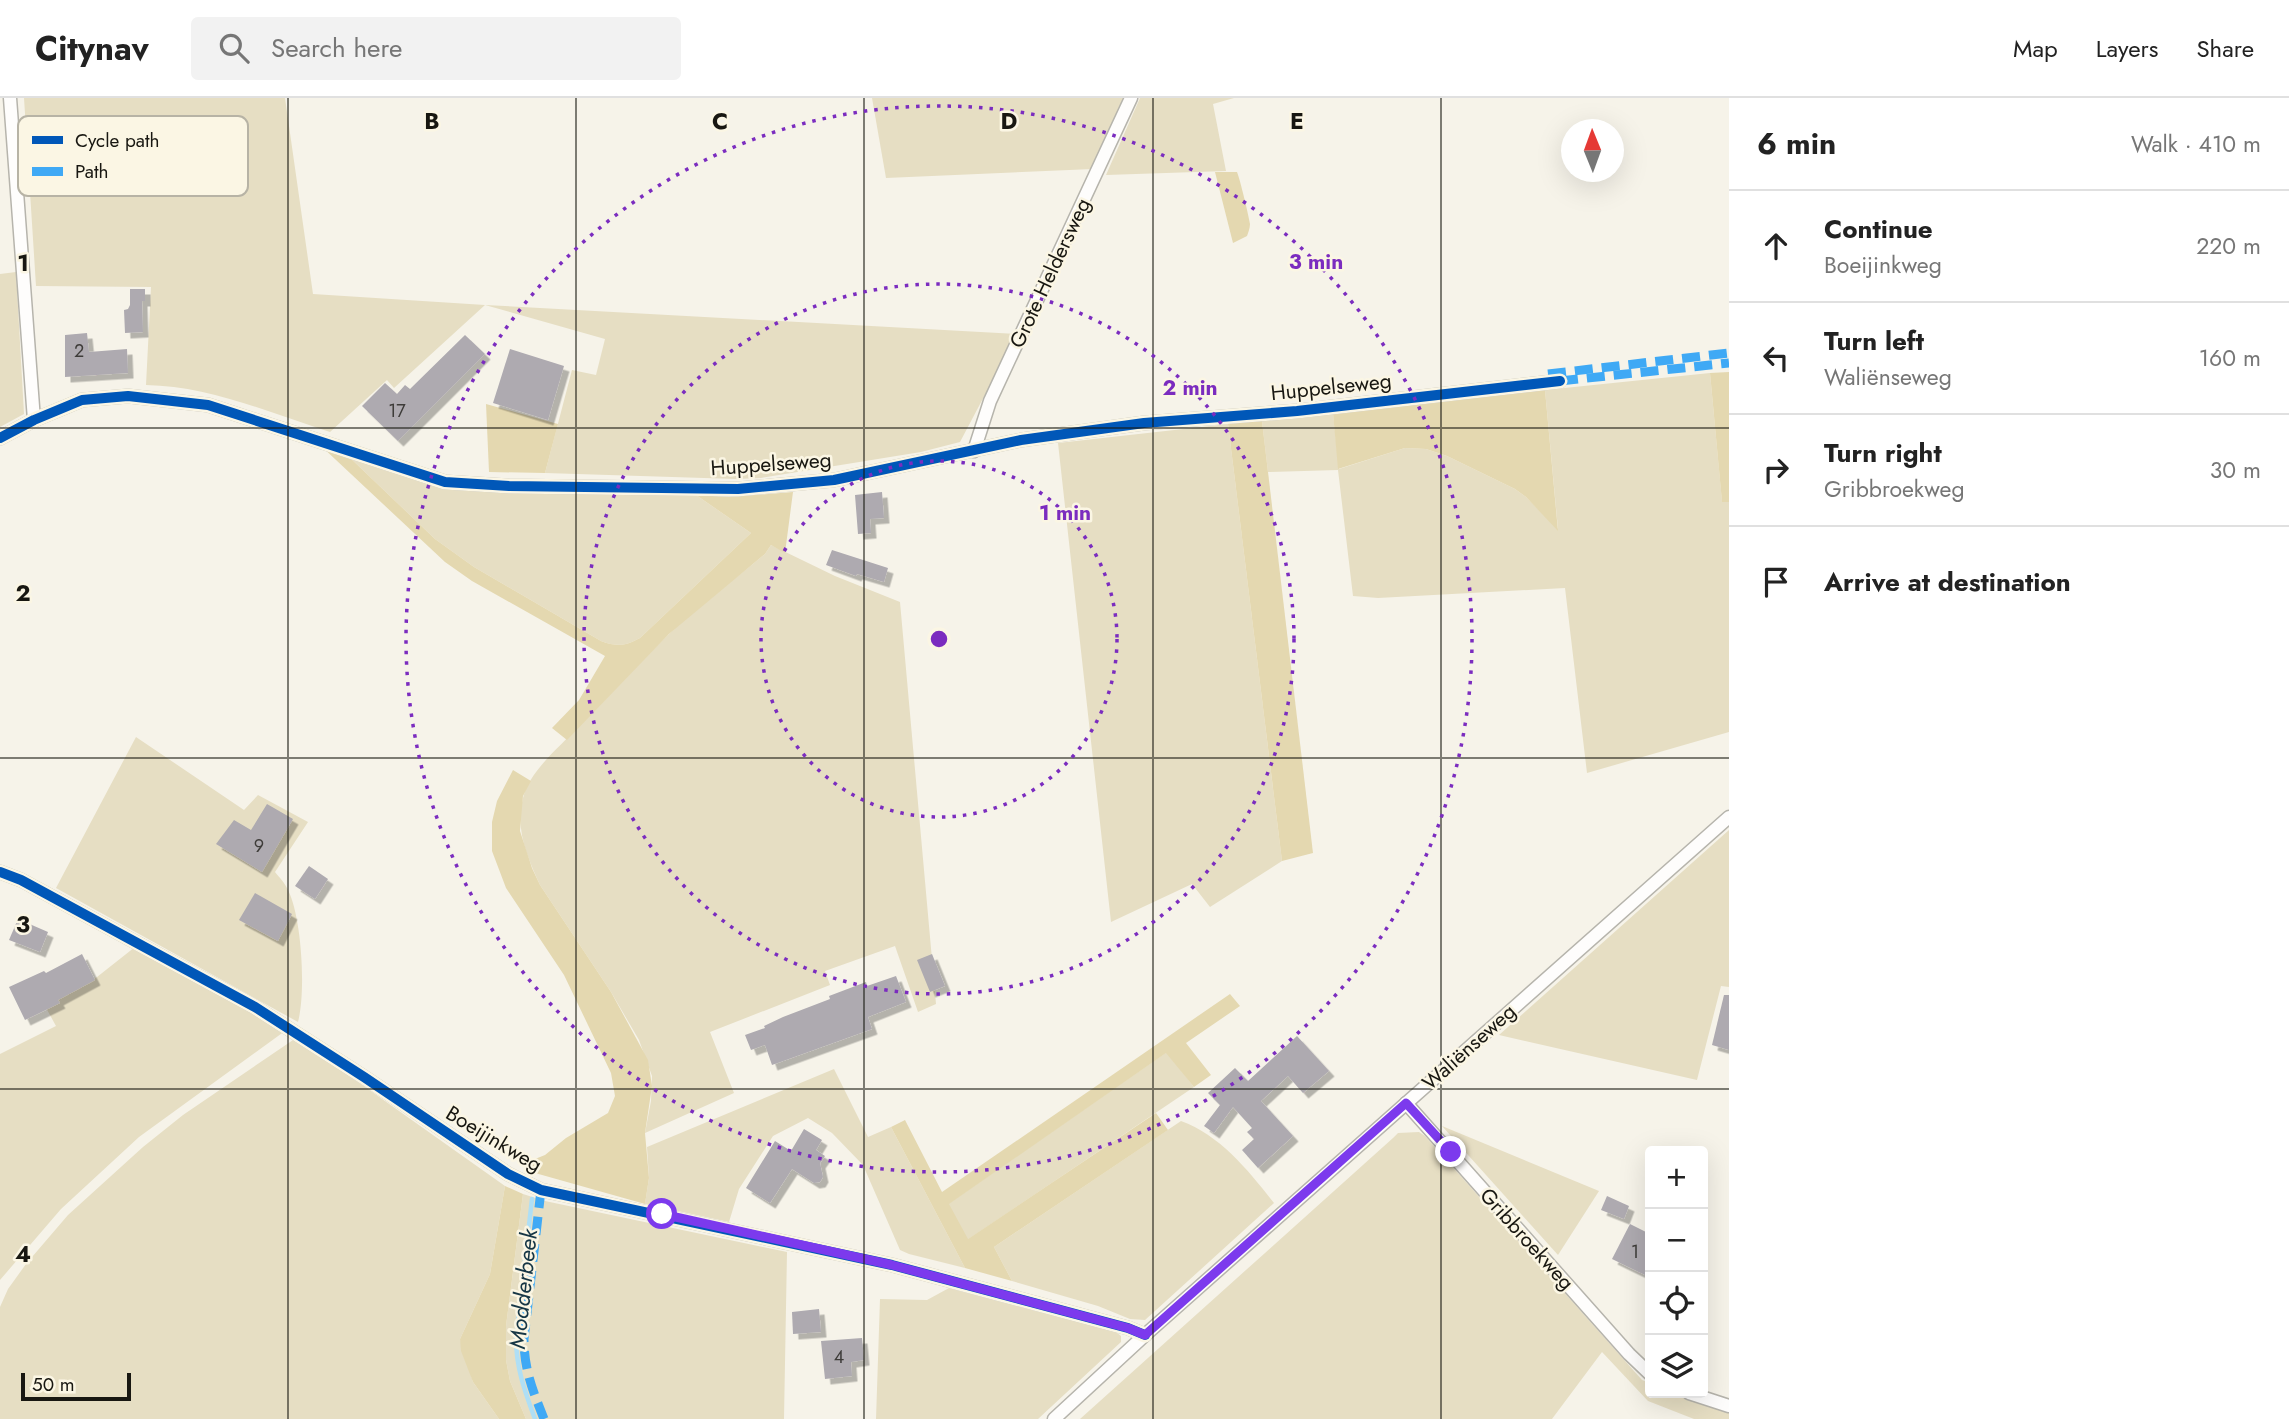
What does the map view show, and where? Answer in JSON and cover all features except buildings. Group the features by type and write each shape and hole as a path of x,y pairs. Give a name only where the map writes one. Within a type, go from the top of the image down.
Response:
{"street":[{"path":"10,98 34,420"},
{"name":"Grote Heldersweg","path":"974,451 990,401 1131,98"},
{"name":"Huppelseweg","path":"0,438 82,400 128,396 208,405 445,482 509,486 738,489 834,480 1021,440 1144,423 1297,411 1560,381"},
{"name":"Waliënseweg","path":"1054,1419 1145,1335 1729,817"},
{"name":"Boeijinkweg","path":"0,872 21,880 255,1007 508,1174 541,1190 892,1265 1128,1328 1145,1335"},
{"name":"Gribbroekweg","path":"1406,1103 1645,1369"},
{"path":"1704,1398 1729,1406"}],"shaded area":[{"path":"24,98 285,98 313,294 485,305 394,388 387,380 330,432 216,395 146,385 151,287 36,286 30,196 248,196 248,116 25,116"},
{"path":"872,98 1123,98 1093,169 886,178"},
{"path":"1140,98 1234,98 1213,104 1226,171 1106,175"},
{"path":"1215,172 1237,172 1242,190 1250,227 1247,236 1233,243"},
{"path":"16,272 24,414 0,427 0,274"},
{"path":"485,305 1017,334 960,442 921,452 761,478 545,473 572,370 596,375 605,339"},
{"path":"1729,372 1729,502 1722,502 1710,373"},
{"path":"1710,373 1722,501 1729,502 1729,732 1587,773 1565,588 1378,598 1353,596 1338,470 1268,472 1262,421 1333,413 1339,469 1405,448 1426,449 1447,456 1515,489 1558,529 1545,390"},
{"path":"1545,390 1558,531 1515,489 1447,456 1426,449 1405,448 1338,469 1333,413"},
{"path":"486,404 558,424 545,473 489,472"},
{"path":"1262,421 1313,853 1282,861 1228,424"},
{"path":"1228,424 1282,861 1210,907 1192,884 1111,922 1058,443"},
{"path":"320,445 345,453 435,539 474,567 601,641 616,645 640,638 751,533 696,495 729,497 793,492 785,553 771,545 765,554 669,634 567,740 552,728 579,700 605,656 472,581 445,562"},
{"path":"345,453 453,485 696,495 751,533 640,638 616,645 601,641 474,567 435,539"},
{"path":"771,545 835,576 900,602 936,1004 918,1012 895,946 825,971 830,985 710,1032 734,1093 645,1133 652,1076 639,1040 611,992 540,885 521,832 523,798 532,778 546,760 645,658 691,614 765,554"},
{"path":"136,737 244,810 258,795 308,822 275,872 287,887 297,918 302,993 298,1022 56,888"},
{"path":"513,770 531,781 523,796 520,831 532,868 540,885 611,992 648,1060 652,1086 645,1133 649,1178 645,1204 535,1173 520,1165 545,1155 566,1138 608,1113 615,1096 611,1073 564,975 506,888 492,851 492,822 497,801"},
{"path":"1729,830 1729,987 1721,986 1697,1080 1499,1035"},
{"path":"135,947 285,1031 139,1137 61,1209 0,1280 0,1054 56,1026 45,1006 97,977"},
{"path":"1230,994 1240,1006 1186,1043 1211,1075 1194,1087 1166,1053 949,1204 968,1239 1156,1113 1168,1130 994,1247 1012,1281 965,1268 891,1127 905,1120 942,1192"},
{"path":"296,1038 505,1186 490,1274 460,1339 473,1382 499,1419 0,1419 0,1307 8,1289 26,1264 68,1215 143,1147 183,1115"},
{"path":"1167,1052 1194,1087 967,1240 948,1204"},
{"path":"834,1069 868,1137 891,1127 965,1268 900,1250 863,1165 832,1133 808,1118 773,1136 739,1189 729,1222 645,1204 649,1178 647,1147"},
{"path":"1181,1121 1208,1135 1233,1155 1274,1203 1145,1320 1130,1319 1098,1306 1012,1281 994,1247"},
{"path":"1442,1126 1599,1191 1558,1255"},
{"path":"1419,1132 1425,1136 1645,1381 1645,1398 1602,1352 1552,1419 1080,1419 1398,1133"},
{"path":"505,1186 523,1194 506,1326 506,1360 510,1381 526,1419 499,1419 473,1382 461,1351 460,1339 490,1274"},
{"path":"523,1194 545,1201 787,1252 784,1419 526,1419 510,1381 506,1360 506,1326"},
{"path":"949,1288 1116,1332 1121,1336 1121,1342 1038,1419 876,1419 880,1299 927,1300"},
{"path":"1645,1398 1690,1398 1729,1411 1729,1419 1694,1419"}],"waterway":[{"name":"Modderbeek","path":"532,1199 516,1349 519,1370 535,1419"}],"marked path":[{"path":"1548,374 1729,353"},
{"path":"1560,381 1729,363"},
{"path":"541,1190 524,1350 527,1371 544,1419"}],"cycle path":[{"path":"0,438 82,400 128,396 208,405 445,482 509,486 738,489 834,480 1021,440 1144,423 1297,411 1560,381"},
{"path":"0,872 21,880 255,1007 508,1174 541,1190 892,1265 1128,1328 1145,1335"}],"route":[{"path":"662,1214 892,1265 1128,1328 1145,1335 1406,1103 1451,1152"}]}
